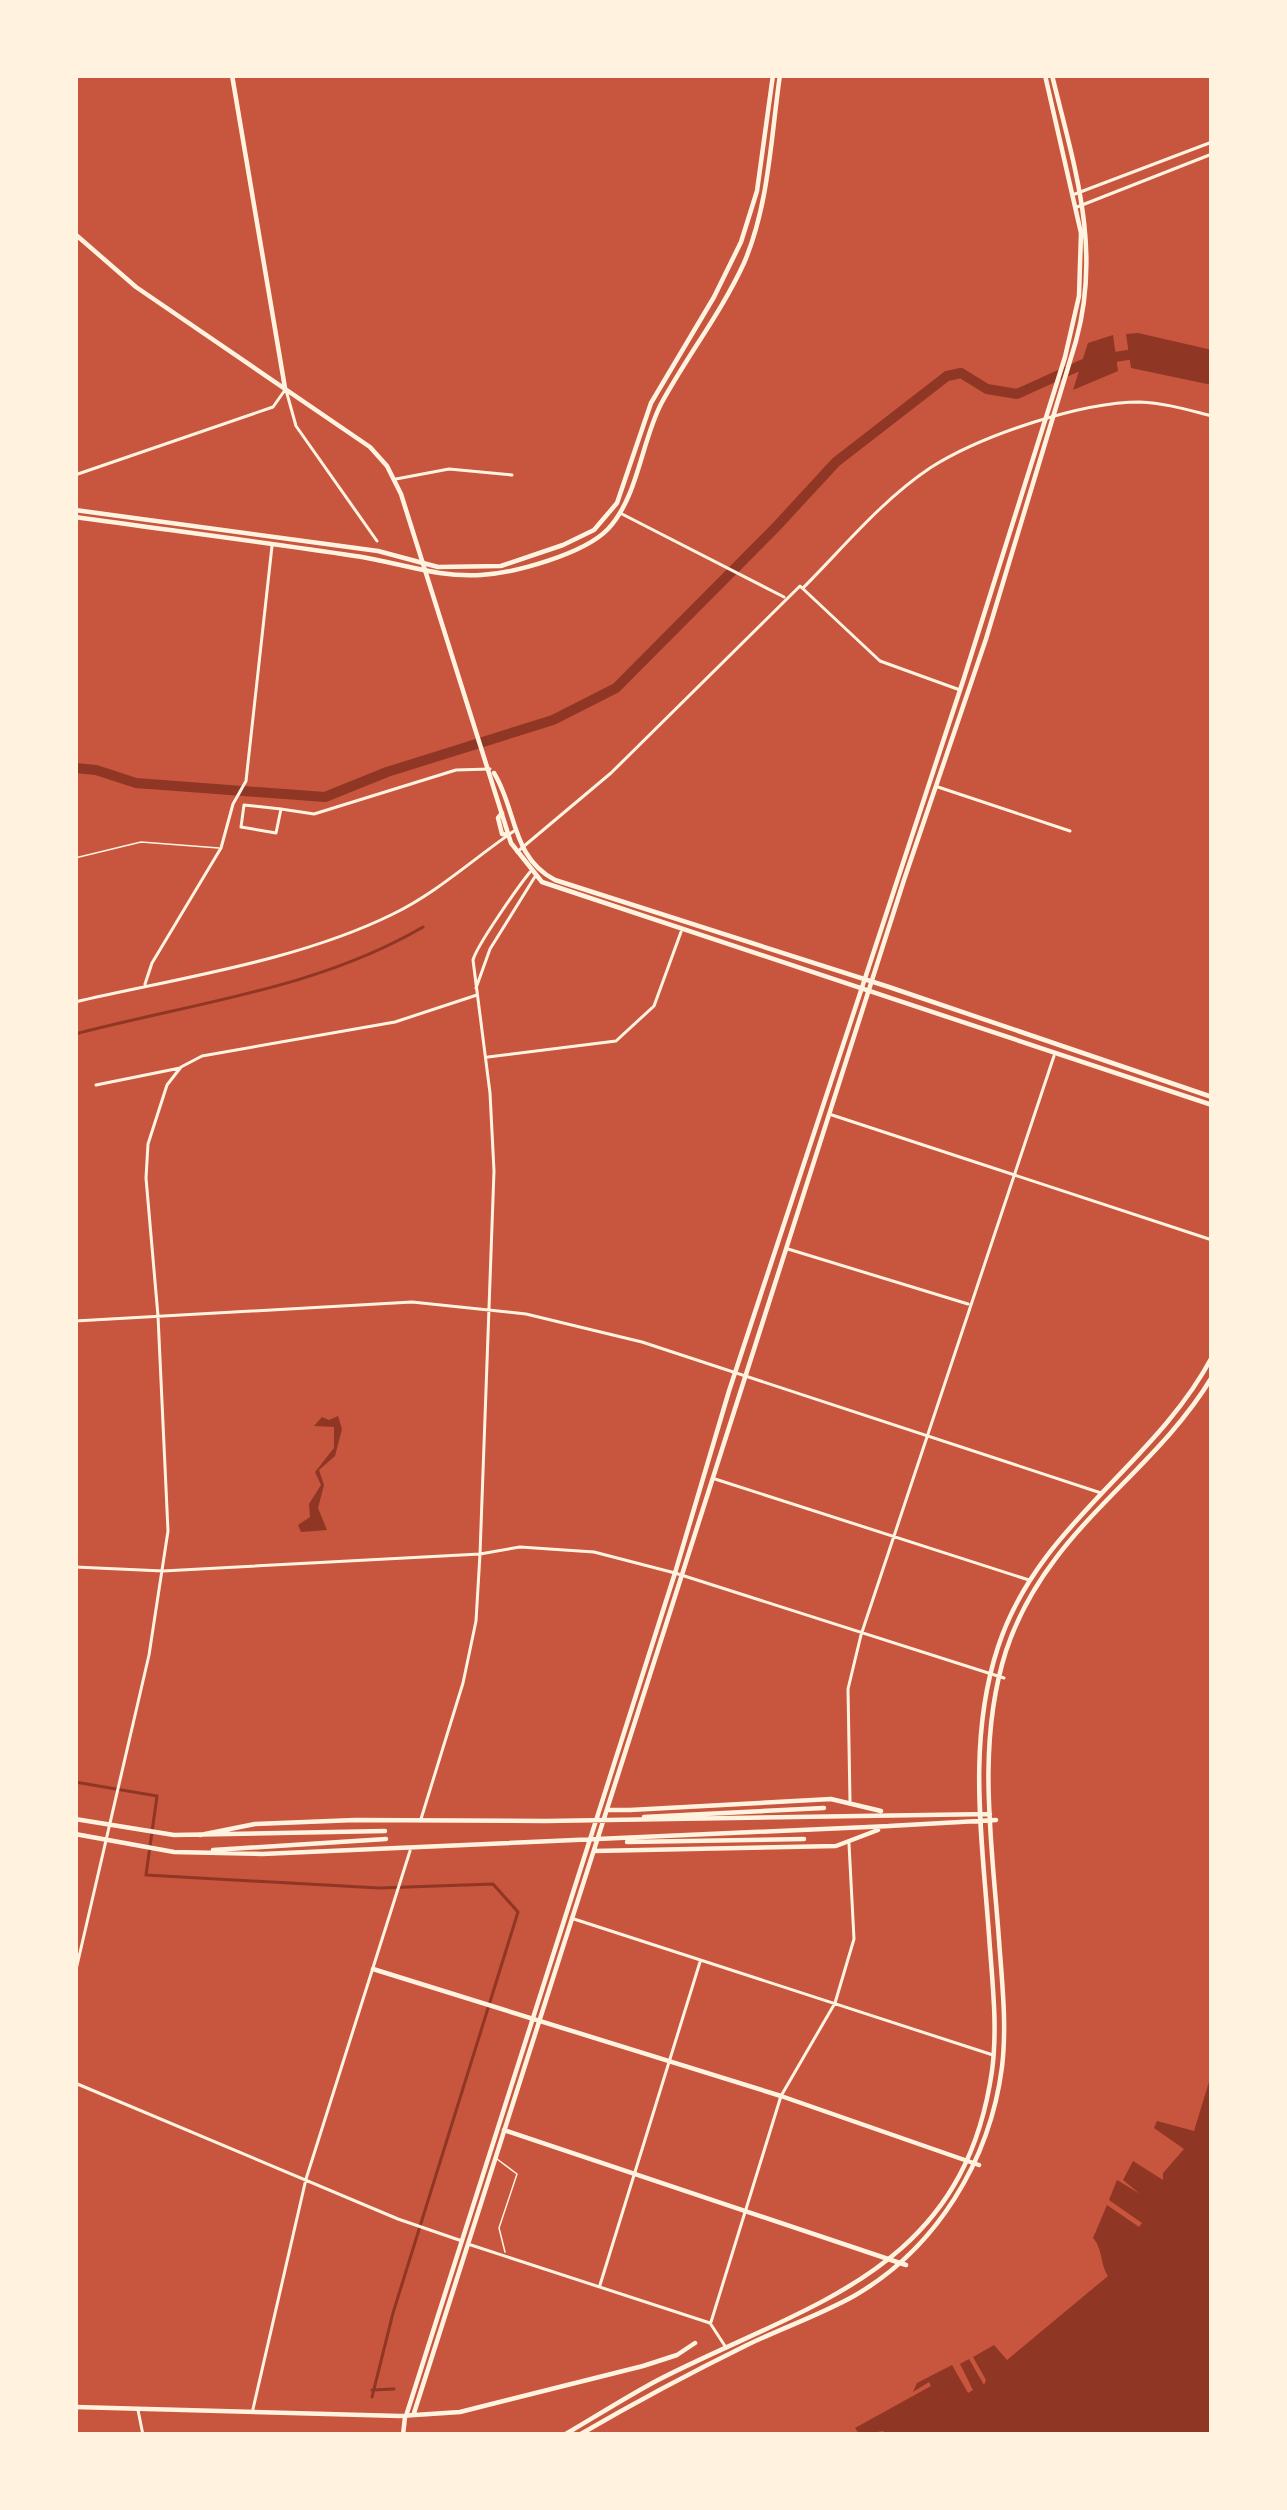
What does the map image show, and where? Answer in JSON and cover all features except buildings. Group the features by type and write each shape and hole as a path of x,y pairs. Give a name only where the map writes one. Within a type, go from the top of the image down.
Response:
{"main road":[{"path":"232,75 285,388"},
{"path":"272,540 428,572 481,575 561,555 602,535 620,514 662,403 723,306 752,243 777,75"},
{"path":"75,514 378,551 438,567 501,566 580,537 609,515 660,385 714,297 741,242 757,191 777,75"},
{"path":"600,1819 607,1810 679,1574 734,1375 936,787 1047,421 1076,341 1088,274 1081,206 1048,75"},
{"path":"1047,421 1082,274 1081,206"},
{"path":"75,234 115,272 375,452 394,479 425,563 502,813 520,852 535,871 562,891 867,985 1212,1101"},
{"path":"404,2435 406,2416 964,691"},
{"path":"490,769 498,777 511,833"},
{"path":"535,871 1212,1101"},
{"path":"899,2263 966,2159 984,2109 993,2055 979,1736 1005,1627 1056,1541 1179,1407 1212,1357"},
{"path":"579,2435 729,2350 899,2263 940,2219 977,2164 996,2098 1004,2045 988,1737 1014,1630 1061,1550 1186,1413 1212,1377"},
{"path":"607,1810 850,1801 910,1816"},
{"path":"629,1819 824,1808"},
{"path":"630,1810 668,1814"},
{"path":"75,1834 149,1849 262,1854 981,1818"},
{"path":"200,1835 255,1824 421,1819 992,1818"},
{"path":"75,1819 152,1833 385,1835 183,1852"},
{"path":"594,1851 849,1844 890,1826"},
{"path":"609,1840 649,1844 804,1839"},
{"path":"414,2413 464,2242 594,1851 593,1840"},
{"path":"613,1851 649,1844"},
{"path":"373,1969 782,2096 977,2164"},
{"path":"504,2129 899,2263"},
{"path":"75,2407 406,2416 482,2408 643,2366 695,2344"},
{"path":"564,2435 656,2381 729,2350"}],"street":[{"path":"1078,193 1212,142"},
{"path":"1081,206 1212,154"},
{"path":"75,475 273,407 285,388"},
{"path":"285,388 296,426 377,541"},
{"path":"520,852 611,773 787,598 931,468 977,444 1112,404 1142,402 1212,416"},
{"path":"394,479 449,469 512,476"},
{"path":"620,514 787,598"},
{"path":"145,986 152,963 221,848 233,805 246,781 272,540"},
{"path":"801,587 880,661 964,691"},
{"path":"281,809 276,833 241,827 244,805 281,809 314,814 455,770 490,769"},
{"path":"936,787 1070,831"},
{"path":"75,1002 324,941 377,922 436,890 511,833"},
{"path":"421,1819 463,1683 476,1621 481,1554 494,1172 473,960 477,945 535,871"},
{"path":"96,1085 182,1067 214,1053 421,1016 476,993 490,949 535,871"},
{"path":"486,1058 616,1041 654,1006 682,930"},
{"path":"850,1801 848,1689 861,1635 1056,1051"},
{"path":"75,1973 163,1571 168,1493 146,1163 162,1096 182,1067"},
{"path":"830,1114 1212,1240"},
{"path":"787,1249 970,1304"},
{"path":"75,1322 382,1303 488,1308 642,1342 1108,1497"},
{"path":"713,1478 1029,1580"},
{"path":"75,1567 163,1571 481,1554 520,1547 594,1552 679,1574 1002,1678"},
{"path":"710,2323 782,2096 835,2003 854,1939 849,1844"},
{"path":"253,2409 306,2179 411,1848"},
{"path":"572,1918 993,2055"},
{"path":"599,2288 700,1960"},
{"path":"75,2084 410,2224 710,2323 729,2350"},
{"path":"138,2408 143,2435"}],"lane":[{"path":"75,858 141,842 221,848"},
{"path":"495,2158 517,2174 500,2228 506,2256"}],"shaded area":[{"path":"1126,334 1212,350 1212,385 1131,368"},
{"path":"1113,335 1118,371 1073,390 1088,343"},
{"path":"338,1416 342,1429 335,1456 319,1470 324,1485 318,1508 327,1530 301,1532 298,1525 310,1517 309,1504 321,1485 315,1472 334,1448 334,1427 314,1426 322,1417"},
{"path":"1212,2072 1212,2435 885,2435 883,2431 860,2435 855,2428 931,2386 929,2382 913,2392 917,2383 952,2365 968,2393 973,2390 960,2364 969,2359 984,2385 986,2380 973,2357 994,2345 1007,2360 1108,2276 1093,2238 1107,2205 1139,2227 1142,2223 1109,2200 1117,2180 1140,2194 1123,2180 1133,2161 1163,2180 1163,2173 1184,2149 1154,2128 1157,2121 1194,2131"}],"waterway":[{"path":"75,768 136,783 325,797 387,772 553,720 616,688 836,462 947,376 961,373 987,389 1017,394 1090,361 1140,353"},
{"path":"75,1034 297,980 340,966 423,927"},
{"path":"75,1782 157,1796 146,1875 379,1888 493,1884 518,1912 393,2313 372,2397"},
{"path":"372,2390 394,2389"}]}
